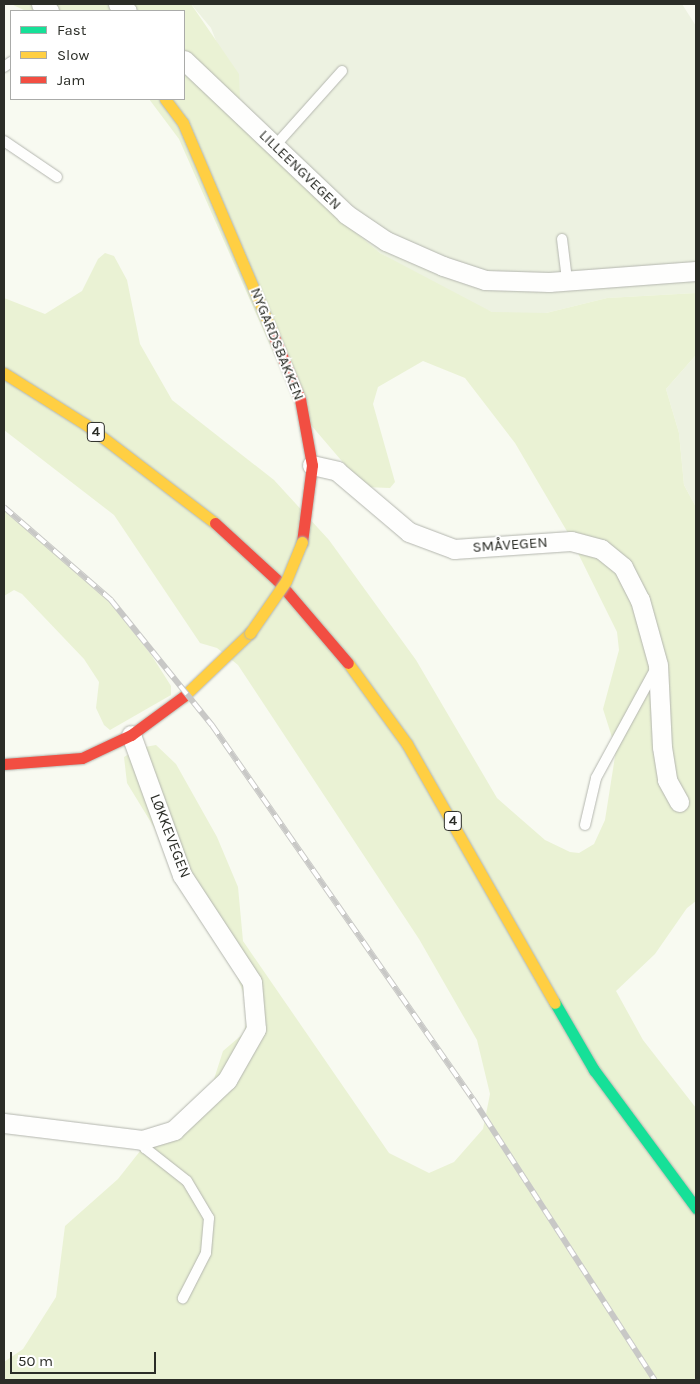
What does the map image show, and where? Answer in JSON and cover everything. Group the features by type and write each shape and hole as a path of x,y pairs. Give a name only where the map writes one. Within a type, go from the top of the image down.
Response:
{"main road":[{"name":"NYGARDSBAKKEN","path":"4,764 82,758 131,735 177,703 250,634 286,581 302,542 310,504 312,465 292,376 183,123 166,100"},
{"name":"4","path":"4,373 85,424 191,502 277,580 328,636 407,744 594,1070 696,1208"}],"street":[{"name":"LILLEENGVEGEN","path":"185,61 346,214 386,241 485,280 567,280 696,271"},
{"name":"SMÅVEGEN","path":"312,465 337,471 409,532 454,549 572,541 601,549 623,567 640,600 658,665 662,747 667,780 679,802"},
{"name":"LØKKEVEGEN","path":"131,735 182,874 252,982 256,1029 227,1080 174,1130 142,1140"},
{"path":"4,1124 142,1140"}],"lane":[{"path":"274,147 342,71"},
{"path":"4,141 57,177"},
{"path":"562,239 567,280"},
{"path":"585,825 596,778 658,665"},
{"path":"142,1140 144,1148 187,1181 209,1218 206,1253 183,1298"}],"shaded area":[{"path":"191,4 682,4 696,26 696,293 607,298 546,313 510,315 492,312 442,290 380,253 331,212 240,101 211,28"},
{"path":"696,355 696,507 684,485 679,433 666,389"}],"green space":[{"path":"11,4 191,4 239,74 240,101 331,212 380,253 492,312 546,313 607,298 696,293 696,355 666,389 679,433 684,485 696,507 696,901 687,908 655,954 616,991 643,1040 696,1108 696,1380 4,1380 4,1362 23,1349 56,1297 65,1226 118,1179 148,1141 207,1101 223,1051 244,1033 249,1007 222,939 127,783 124,757 139,748 156,745 176,764 217,837 238,887 243,941 389,1153 429,1173 454,1162 483,1129 490,1094 477,1040 419,939 238,665 217,648 200,643 114,515 4,430 4,298 45,314 82,291 98,259 105,253 114,256 127,280 140,344 172,400 274,480 329,540 416,660 497,798 545,840 570,852 579,853 594,844 605,820 616,750 603,709 619,650 617,632 568,533 515,443 465,378 423,361 378,387 373,404 395,482 390,488 364,487 299,411 179,139 150,100 185,100 185,10 24,10"},
{"path":"4,510 108,598 152,656 171,686 171,695 110,730 104,725 96,708 99,682 84,659 22,594 14,590 4,596"}],"railway":[{"path":"4,507 111,600 212,725 473,1099 655,1380"}],"traffic: fast":[{"path":"555,1003 594,1070 696,1208"}],"traffic: slow":[{"path":"166,100 183,123 272,332"},
{"path":"4,373 85,424 215,523"},
{"path":"250,633 286,581 302,542"},
{"path":"184,696 250,633"},
{"path":"348,663 407,744 555,1003"}],"traffic: jam":[{"path":"272,332 300,399 312,465 302,542"},
{"path":"215,523 277,580 348,663"},
{"path":"4,764 82,758 131,735 184,696"}]}
